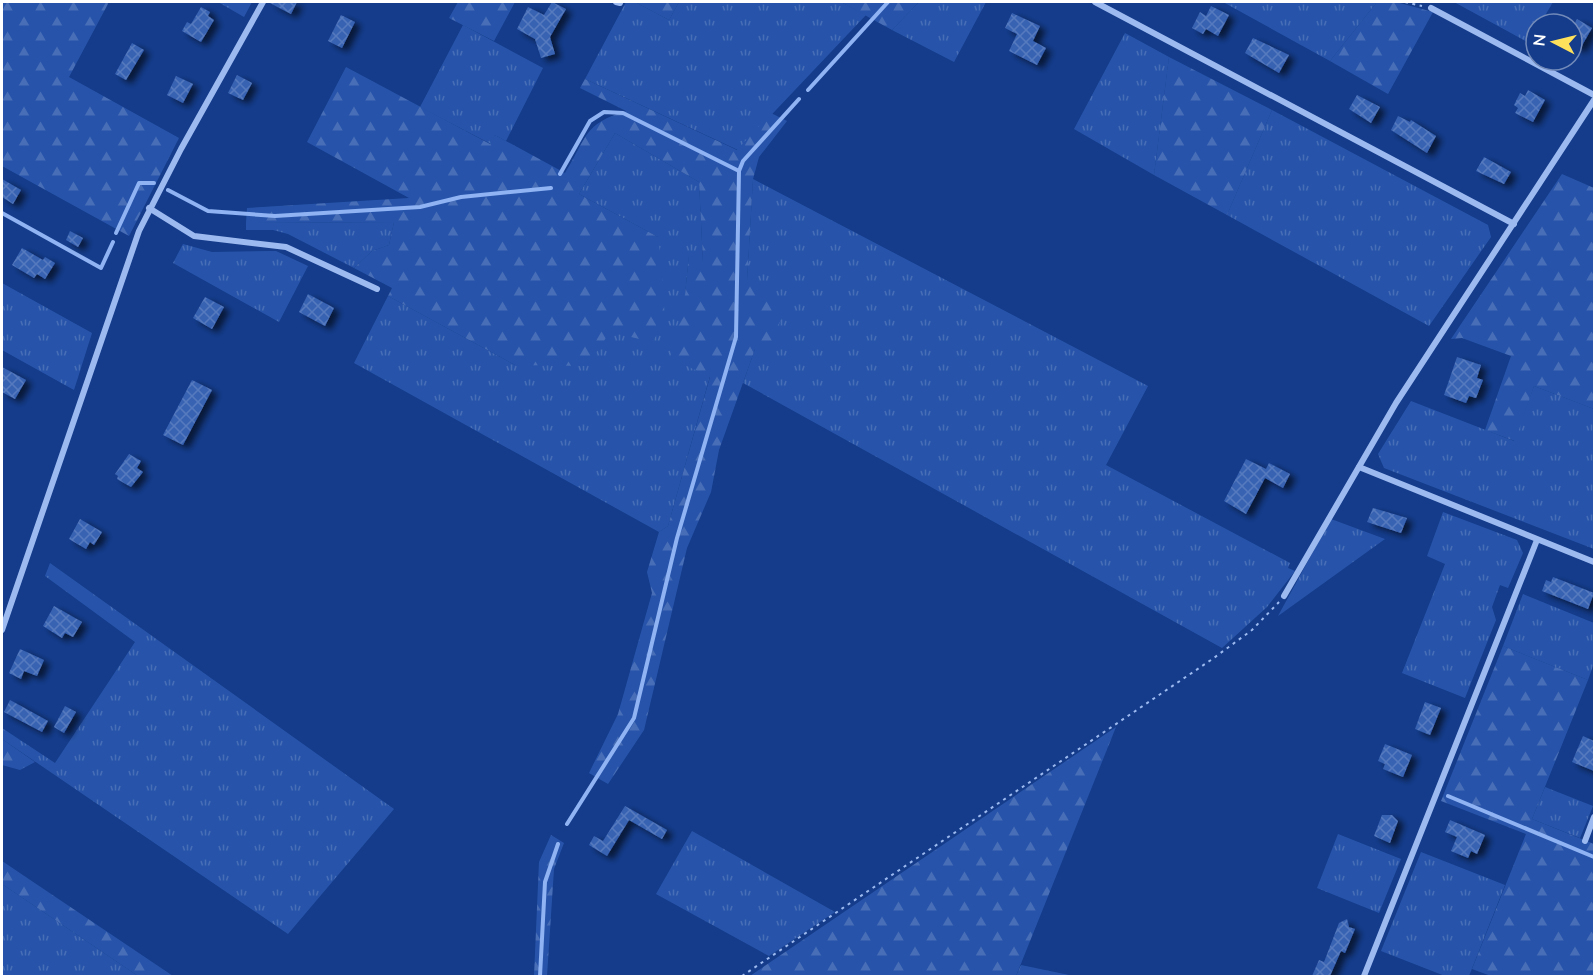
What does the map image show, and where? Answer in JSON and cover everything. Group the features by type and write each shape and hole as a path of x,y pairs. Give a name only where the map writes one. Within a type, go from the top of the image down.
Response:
{"street":[{"path":"2,630 92,362 149,208 263,2"},
{"path":"1095,2 1514,225"},
{"path":"1431,8 1594,95"},
{"path":"1284,596 1400,397 1594,100"},
{"path":"149,208 194,236 286,247 377,289"},
{"path":"1359,467 1594,562"},
{"path":"1364,976 1537,540"},
{"path":"1585,841 1594,817"}],"path":[{"path":"1406,2 1431,8"},
{"path":"742,976 1211,660 1252,630 1284,596"}],"green space":[{"path":"2,2 109,2 69,77 179,138 129,236 2,166"},
{"path":"218,2 252,2 244,17"},
{"path":"458,2 515,2 494,41 449,18"},
{"path":"626,2 635,2 669,20 679,2 841,2 866,15 738,150 585,79"},
{"path":"635,2 679,2 669,20"},
{"path":"841,2 919,2 892,30"},
{"path":"919,2 986,2 954,62 892,30"},
{"path":"1223,2 1377,2 1330,61"},
{"path":"1377,2 1396,2 1433,12 1388,94 1330,61"},
{"path":"1454,2 1553,2 1547,12 1524,12 1524,40"},
{"path":"463,25 543,68 506,141 495,135 491,144 420,107"},
{"path":"1125,33 1169,57 1154,175 1074,129"},
{"path":"1169,57 1272,110 1227,215 1154,175"},
{"path":"346,67 490,144 495,135 565,173 583,141 594,127 601,121 626,111 580,88 585,79 737,150 771,113 787,121 759,157 753,179 747,281 788,303 772,341 755,349 719,450 711,492 687,548 644,730 608,784 589,773 618,714 652,593 647,572 659,532 668,526 710,377 670,358 685,295 689,254 703,261 699,182 615,133 579,194 658,237 665,323 652,342 610,332 587,366 515,365 388,296 392,288 354,268 372,251 389,245 394,222 246,223 247,208 409,198 307,142"},
{"path":"1272,110 1488,225 1491,237 1429,326 1227,215"},
{"path":"615,133 699,182 703,262 689,255 685,295 710,376 668,526 659,532 354,363 388,296 515,365 658,237 579,194"},
{"path":"1562,174 1594,188 1594,409 1534,386 1515,441 1485,430 1511,356 1462,338 1451,339"},
{"path":"753,179 1148,386 1106,465 1290,563 1288,568 1295,571 1267,607 1222,648 743,383 755,349 747,281"},
{"path":"394,222 389,245 372,251 354,268 288,234 273,230 246,230 246,223"},
{"path":"183,244 212,252 276,251 308,266 279,322 173,263"},
{"path":"2,283 92,333 74,390 2,350"},
{"path":"1534,386 1594,409 1594,549 1384,468 1378,454 1411,401 1514,441"},
{"path":"1443,512 1517,540 1523,553 1508,588 1500,585 1492,607 1496,620 1465,698 1402,673 1445,564 1427,556"},
{"path":"1331,519 1385,539 1278,616"},
{"path":"50,563 394,809 288,934 2,739 2,728 55,763 135,642 45,576"},
{"path":"1523,594 1594,623 1594,663 1588,680 1503,646"},
{"path":"1503,646 1588,680 1532,819 1594,844 1594,976 1491,976 1472,969 1526,834 1441,801"},
{"path":"1116,727 1016,976 750,976"},
{"path":"2,739 35,762 20,770 2,765"},
{"path":"1545,787 1593,806 1580,838 1532,819"},
{"path":"692,831 835,912 769,956 656,894"},
{"path":"1338,834 1401,859 1379,913 1317,888"},
{"path":"551,835 564,843 554,869 547,976 534,976 539,862"},
{"path":"1421,852 1505,885 1469,976 1445,976 1381,951"},
{"path":"2,861 173,976 138,976 2,884"},
{"path":"2,884 138,976 2,976"},
{"path":"1021,965 1069,975 1016,976"}],"building":[{"path":"268,2 297,2 291,14"},
{"path":"552,2 566,9 550,37 555,54 541,58 535,39 517,29 528,7 544,15"},
{"path":"1211,6 1229,15 1218,36 1206,29 1203,34 1192,28 1200,12 1206,16"},
{"path":"201,7 210,12 208,16 214,20 201,42 182,31 187,22 191,24"},
{"path":"1012,13 1040,26 1033,41 1046,48 1037,65 1009,51 1017,34 1005,28"},
{"path":"341,15 355,22 342,48 328,41"},
{"path":"1584,23 1592,28 1584,42"},
{"path":"1253,38 1289,55 1279,73 1245,53"},
{"path":"132,43 144,50 126,80 115,74"},
{"path":"237,75 252,83 243,100 228,93"},
{"path":"176,76 193,84 183,103 167,95"},
{"path":"1528,90 1545,100 1533,122 1515,113 1518,108 1514,105 1520,93 1525,96"},
{"path":"1357,95 1380,107 1371,123 1349,109"},
{"path":"1398,116 1410,122 1411,120 1436,136 1427,153 1391,130"},
{"path":"1484,157 1511,172 1504,184 1476,171"},
{"path":"2,179 21,190 13,204 2,197"},
{"path":"70,231 83,238 78,247 66,240"},
{"path":"22,248 43,260 45,257 55,263 45,279 37,274 34,278 12,265"},
{"path":"308,294 334,308 325,326 299,312"},
{"path":"205,297 224,307 212,329 193,318"},
{"path":"1457,357 1481,365 1477,378 1483,380 1476,398 1469,396 1466,403 1444,395"},
{"path":"2,367 26,380 15,399 2,392"},
{"path":"192,380 212,390 183,445 163,435"},
{"path":"129,454 141,461 137,468 143,472 131,487 117,479 118,476 115,474"},
{"path":"1246,459 1266,469 1269,463 1290,474 1283,488 1265,478 1246,514 1224,501"},
{"path":"1373,508 1407,518 1401,533 1367,522"},
{"path":"80,519 102,532 94,545 90,542 86,549 69,539"},
{"path":"1553,577 1594,593 1588,609 1542,591 1546,580 1551,582"},
{"path":"54,606 82,622 73,637 65,633 62,638 43,626"},
{"path":"20,649 44,660 37,676 24,671 21,679 9,673"},
{"path":"10,700 48,721 42,732 4,712"},
{"path":"1425,702 1441,708 1430,735 1415,729"},
{"path":"65,706 76,712 64,733 54,727"},
{"path":"1583,736 1594,741 1594,771 1572,762"},
{"path":"1385,744 1412,755 1403,777 1383,769 1385,764 1378,761"},
{"path":"625,806 667,830 662,839 629,820 607,856 589,845 594,836 603,841"},
{"path":"1382,815 1392,815 1398,821 1390,843 1374,836"},
{"path":"1450,820 1485,835 1477,854 1471,851 1468,858 1451,851 1457,837 1445,832"},
{"path":"1347,919 1349,927 1355,929 1345,953 1341,951 1330,976 1312,976 1319,960 1324,962 1339,923"}],"waterway":[{"path":"808,90 888,2"},
{"path":"739,171 743,161 799,99"},
{"path":"560,174 590,121 604,112 623,113 739,171 736,337 677,538 634,718 567,824"},
{"path":"116,233 139,183 154,183"},
{"path":"168,190 208,211 275,216 420,207 461,197 551,188"},
{"path":"2,213 101,268 113,242"},
{"path":"1448,796 1594,857"},
{"path":"540,976 545,882 558,844"}]}
